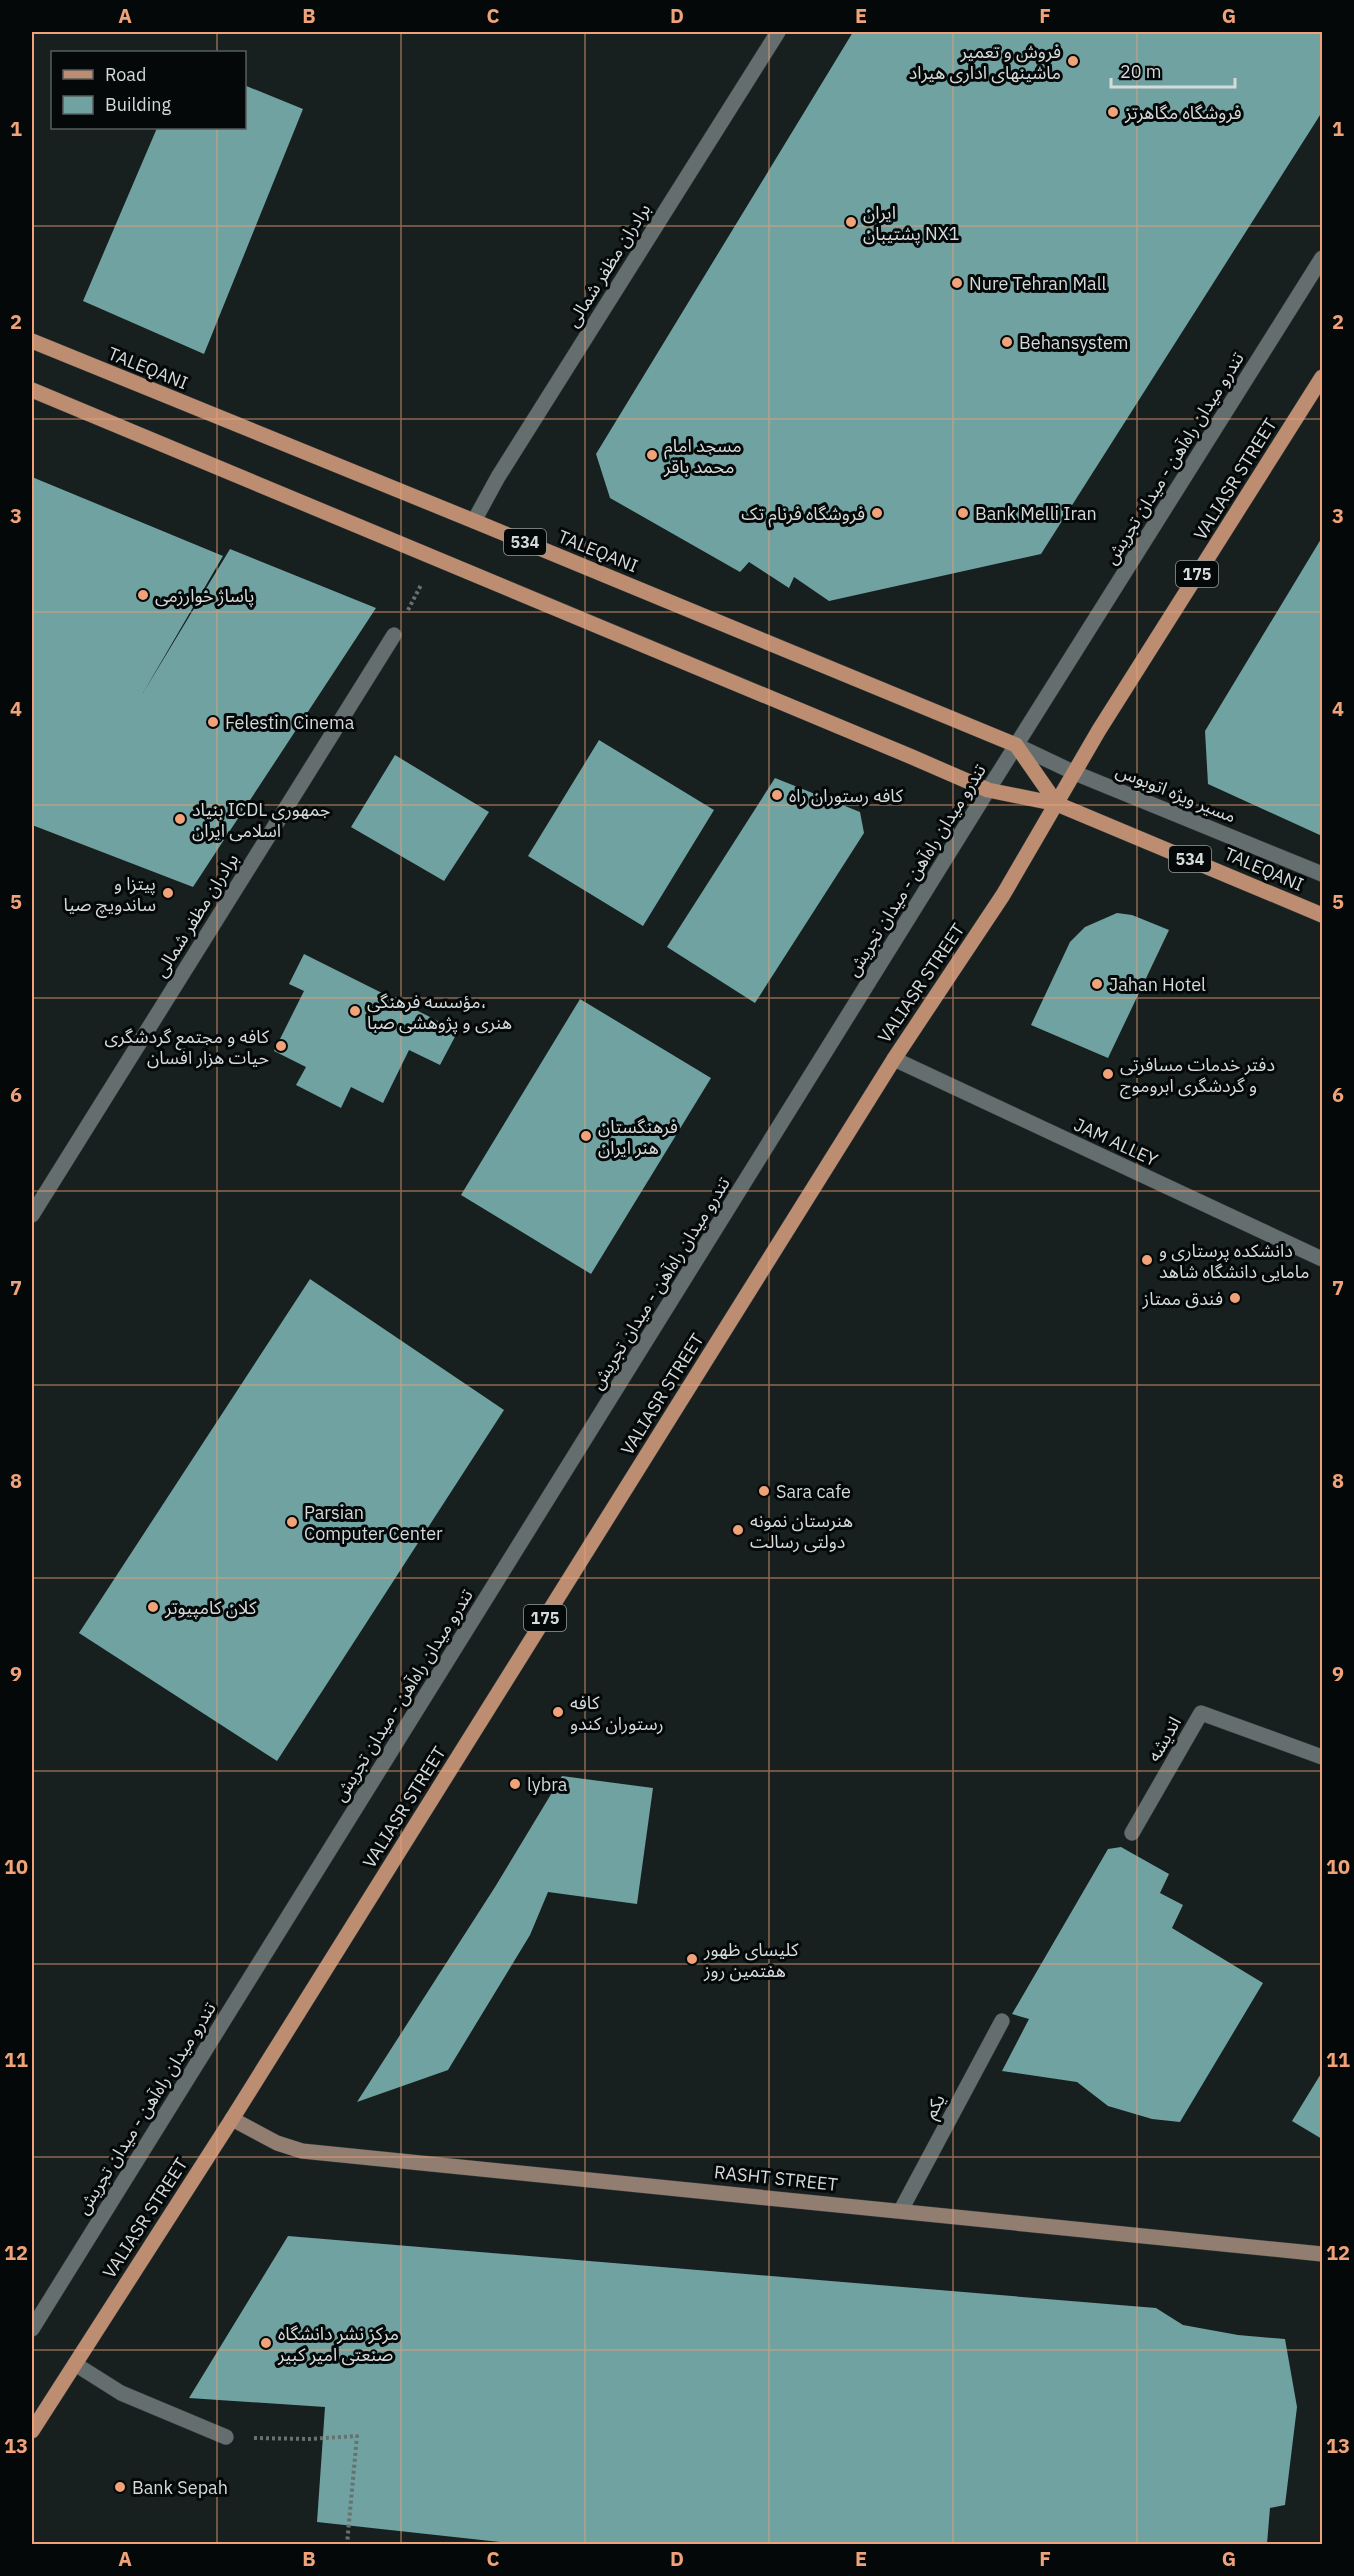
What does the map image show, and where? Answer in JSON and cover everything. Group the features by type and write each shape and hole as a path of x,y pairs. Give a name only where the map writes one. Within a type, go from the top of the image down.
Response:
{"main road":[{"name":"TALEQANI","path":"32,341 1016,745"},
{"name":"VALIASR STREET","path":"32,2431 232,2119 894,1059 1003,894 1099,730 1323,377"},
{"name":"TALEQANI","path":"32,390 988,790 1057,804 1323,915"},
{"path":"1016,745 1057,804"}],"street":[{"name":"برادران مظفر شمالی","path":"474,521 498,477 778,32"},
{"name":"تندرو میدان راه‌آهن - میدان تجریش","path":"32,2329 1016,745 1323,258"},
{"name":"برادران مظفر شمالی","path":"32,1215 394,635"},
{"name":"مسیر ویژه اتوبوس","path":"1016,745 1075,773 1323,874"},
{"name":"JAM ALLEY","path":"894,1059 1323,1259"},
{"name":"اندیشه","path":"1132,1833 1201,1713 1323,1756"},
{"name":"یکم","path":"901,2210 1002,2021"},
{"name":"RASHT STREET","path":"232,2119 277,2143 302,2151 1322,2254"},
{"path":"75,2364 121,2393 226,2437"}],"path":[{"path":"394,635 435,557"},
{"path":"226,2437 309,2439 357,2436 347,2544"}],"building":[{"name":"Nure Tehran Mall","path":"853,32 1322,32 1322,112 1041,554 829,601 794,577 789,588 749,562 740,572 610,498 596,454"},
{"path":"246,86 303,109 204,354 83,301 157,129 246,129"},
{"path":"32,477 223,556 143,693 230,549 376,608 193,887 32,825"},
{"path":"1321,539 1322,836 1208,784 1205,731"},
{"path":"599,740 714,810 643,926 528,856"},
{"path":"395,755 489,812 444,881 351,827"},
{"path":"775,778 860,812 864,833 755,1003 667,947"},
{"name":"Jahan Hotel","path":"1117,913 1132,915 1169,930 1108,1058 1031,1025 1070,942 1085,927"},
{"name":"مؤسسه فرهنگی، هنری و پژوهشی صبا","path":"304,954 458,1031 440,1065 409,1050 383,1103 351,1087 341,1108 296,1085 306,1067 274,1051 304,991 289,984"},
{"name":"فرهنگستان هنر ایران","path":"580,999 711,1078 591,1274 461,1195"},
{"name":"Parsian Computer Center","path":"310,1279 504,1410 277,1761 79,1633"},
{"path":"562,1776 653,1788 637,1904 548,1892 530,1935 448,2070 357,2102 495,1887"},
{"path":"1121,1847 1169,1874 1160,1893 1183,1905 1172,1928 1263,1983 1180,2122 1152,2119 1108,2106 1077,2082 1002,2071 1029,2019 1012,2014 1108,1849"},
{"path":"1322,2072 1322,2139 1292,2121"},
{"path":"288,2236 1156,2308 1183,2325 1238,2335 1285,2339 1297,2407 1285,2505 1270,2508 1267,2544 518,2544 317,2522 325,2407 189,2398"}],"place":[{"name":"فروش و تعمیر ماشینهای اداری هیراد","path":"1073,61"},
{"name":"فروشگاه مگاهرتز","path":"1113,112"},
{"name":"ایران پشتیبان NX1","path":"851,222"},
{"name":"Nure Tehran Mall","path":"957,283"},
{"name":"Behansystem","path":"1007,342"},
{"name":"مسجد امام محمد باقر","path":"652,455"},
{"name":"فروشگاه فرنام تک","path":"877,513"},
{"name":"Bank Melli Iran","path":"963,513"},
{"name":"پاساژ خوارزمی","path":"143,595"},
{"name":"Felestin Cinema","path":"213,722"},
{"name":"کافه رستوران راه","path":"777,795"},
{"name":"بنیاد ICDL جمهوری اسلامی ایران","path":"180,819"},
{"name":"پیتزا و ساندویچ صیا","path":"168,893"},
{"name":"Jahan Hotel","path":"1097,984"},
{"name":"مؤسسه فرهنگی، هنری و پژوهشی صبا","path":"355,1011"},
{"name":"کافه و مجتمع گردشگری حیات هزار افسان","path":"281,1046"},
{"name":"دفتر خدمات مسافرتی و گردشگری ابروموج","path":"1108,1074"},
{"name":"فرهنگستان هنر ایران","path":"586,1136"},
{"name":"دانشکده پرستاری و مامایی دانشگاه شاهد","path":"1147,1260"},
{"name":"فندق ممتاز","path":"1235,1298"},
{"name":"Sara cafe","path":"764,1491"},
{"name":"Parsian Computer Center","path":"292,1522"},
{"name":"هنرستان نمونه دولتی رسالت","path":"738,1530"},
{"name":"کلان کامپیوتر","path":"153,1607"},
{"name":"کافه رستوران کندو","path":"558,1712"},
{"name":"lybra","path":"515,1784"},
{"name":"کلیسای ظهور هفتمین روز","path":"692,1959"},
{"name":"مرکز نشر دانشگاه صنعتی امیر کبیر","path":"266,2343"},
{"name":"Bank Sepah","path":"120,2487"}]}
